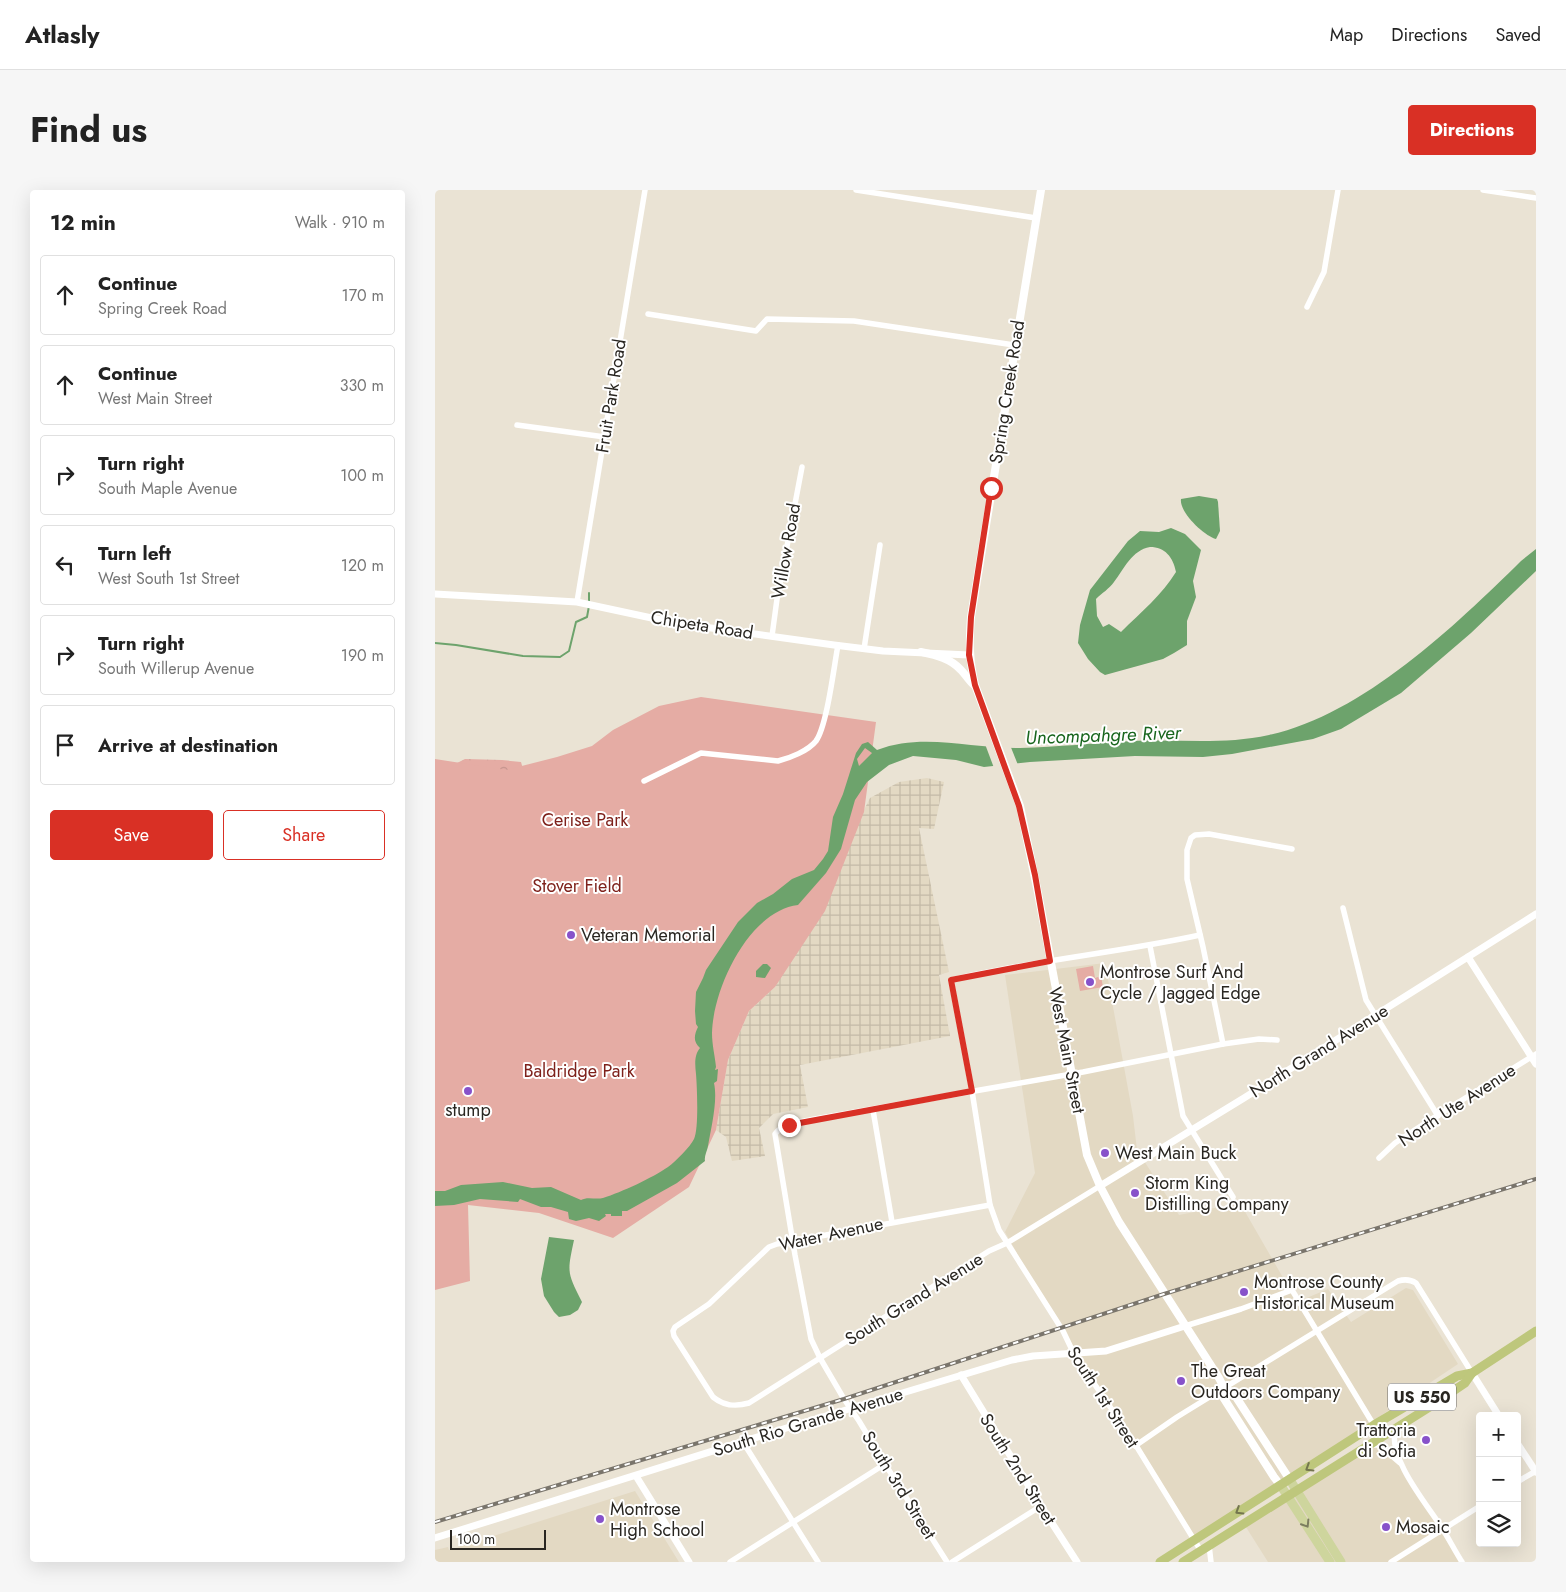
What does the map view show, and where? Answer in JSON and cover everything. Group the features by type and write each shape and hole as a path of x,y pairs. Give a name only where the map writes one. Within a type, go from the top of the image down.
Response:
{"highway":[{"name":"US 550","path":"1187,1561 1465,1383 1472,1373 1536,1331"},
{"name":"US 550","path":"1160,1562 1239,1510 1281,1486 1374,1426 1457,1376 1472,1373"}],"main road":[{"name":"Spring Creek Road","path":"969,655 971,617 1014,345 1041,190"},
{"path":"921,652 950,661 975,685"},
{"name":"West Main Street","path":"969,655 975,685 1019,806 1035,875 1087,1155 1100,1186 1119,1222 1224,1388 1233,1392 1290,1480"},
{"name":"West Main Street","path":"1224,1388 1223,1397 1281,1486"},
{"path":"1290,1480 1292,1493 1330,1562"},
{"path":"1281,1486 1292,1493 1341,1562"}],"street":[{"name":"Fruit Park Road","path":"577,602 645,190"},
{"path":"856,190 1036,218"},
{"path":"1307,307 1324,272 1338,190"},
{"path":"1483,190 1536,198"},
{"path":"648,314 755,330 767,319 855,321 1014,345"},
{"path":"517,425 605,437"},
{"name":"Willow Road","path":"772,636 777,599 802,467"},
{"path":"864,649 880,545"},
{"name":"Chipeta Road","path":"435,594 577,602 675,623 864,649 969,655"},
{"path":"644,781 701,753 778,761 787,759 804,750 816,741 823,726 837,645"},
{"path":"1223,1044 1187,879 1187,850 1191,838 1201,833 1292,849"},
{"path":"1343,908 1366,1000 1438,1116"},
{"name":"North Grand Avenue","path":"1100,1186 1145,1160 1536,914"},
{"path":"1050,961 1150,946 1200,935"},
{"path":"1150,946 1183,1116 1233,1198"},
{"path":"1468,957 1534,1056 1536,1064"},
{"name":"South 1st Street","path":"1050,961 951,980 972,1091 990,1205 999,1230 1063,1331 1074,1354 1195,1540 1205,1548 1211,1562"},
{"path":"892,1222 873,1110 1223,1044 1259,1039 1277,1040"},
{"name":"North Ute Avenue","path":"1379,1158 1395,1144 1534,1056"},
{"name":"South 3rd Street","path":"873,1110 789,1125 779,1129 775,1134 811,1339 820,1358 851,1409 947,1562"},
{"name":"South Grand Avenue","path":"727,1405 749,1403 989,1251 1007,1243 1100,1186"},
{"name":"Water Avenue","path":"727,1405 713,1397 676,1339 673,1331 675,1327 709,1304 769,1247 892,1222 990,1205"},
{"path":"1135,1446 1177,1417 1318,1332 1398,1281 1408,1279 1417,1283 1496,1412"},
{"path":"1185,1326 1241,1309 1292,1290 1381,1437"},
{"name":"South Rio Grande Avenue","path":"435,1538 1012,1360 1033,1356 1106,1351 1185,1326"},
{"name":"South 2nd Street","path":"961,1375 1077,1562"},
{"path":"1395,1428 1393,1436 1402,1464 1462,1562"},
{"path":"743,1442 819,1562"},
{"path":"1365,1447 1379,1445 1402,1464"},
{"path":"1521,1449 1536,1471 1521,1480"},
{"path":"730,1562 885,1464"},
{"path":"636,1476 689,1562"},
{"path":"952,1562 1041,1506"},
{"path":"1391,1562 1476,1509"}],"shaded area":[{"path":"1199,496 1217,499 1220,531 1216,539 1193,523 1181,504 1181,499"},
{"path":"1171,528 1185,534 1201,550 1193,581 1196,597 1187,621 1187,645 1163,659 1105,675 1088,659 1078,643 1080,625 1090,590 1128,541 1140,531 1159,532","holes":["1155,547 1164,551 1170,557 1176,572 1158,596 1121,632 1109,624 1103,627 1097,616 1096,599 1112,584 1133,556 1144,549"]},
{"path":"1536,549 1536,571 1471,633 1401,693 1341,729 1313,739 1232,754 1203,757 1135,756 1030,762 984,767 956,760 913,756 889,765 867,782 855,800 841,849 826,873 798,905 780,910 764,921 737,954 727,974 714,1015 712,1037 715,1070 718,1069 717,1081 714,1083 714,1114 705,1161 677,1183 627,1211 622,1211 622,1216 605,1214 606,1216 599,1221 589,1218 576,1221 569,1219 568,1212 551,1207 541,1207 520,1199 518,1202 480,1199 454,1205 435,1206 435,1191 445,1191 461,1185 503,1182 532,1188 551,1187 581,1200 586,1198 603,1198 654,1176 683,1154 694,1139 697,1126 695,1060 700,1048 695,1038 698,1027 695,1011 696,992 706,970 738,922 757,903 773,894 792,879 814,870 823,859 828,851 833,817 843,794 856,753 862,744 868,742 877,750 912,742 1020,748 1133,741 1218,741 1269,735 1304,724 1338,709 1372,688 1437,639","holes":["865,748 872,753 859,766 857,759"]},
{"path":"927,778 944,782 934,829 919,828 949,972 939,975 950,1036 800,1065 808,1107 773,1114 759,1128 765,1156 732,1161 726,1137 716,1130 728,1060 749,1011 775,987 870,798 899,782"},
{"path":"1105,963 1133,1116 1137,1150 1179,1215 1240,1203 1297,1302 1328,1289 1351,1322 1406,1288 1413,1290 1458,1364 1195,1540 1074,1354 1005,1232 1035,1173 1005,975"},
{"path":"763,964 767,964 771,968 765,978 756,977 756,971"},
{"path":"549,1237 574,1240 569,1266 573,1284 582,1302 578,1310 570,1315 559,1317 544,1296 541,1279"},
{"path":"1381,1437 1460,1562 1268,1562 1244,1524"},
{"name":"Montrose High School","path":"635,1491 679,1562 435,1562 435,1550 448,1547 449,1550"}],"green space":[{"name":"Baldridge Park","path":"701,697 876,722 864,812 825,911 775,987 749,1011 728,1060 716,1130 689,1187 613,1238 539,1213 468,1205 470,1281 435,1290 435,759 506,770 592,746 613,730 659,706"},
{"path":"465,759 521,762 523,769 514,777 435,767 453,765"},
{"name":"Montrose Surf And Cycle / Jagged Edge","path":"1093,966 1095,978 1101,976 1103,987 1080,991 1076,969"}],"pier":[{"path":"985,744 1010,745 1018,765 994,768"}],"waterway":[{"path":"589,593 589,601"},
{"path":"435,643 523,656 560,657 569,651 576,622 587,617 589,606"}],"railway":[{"path":"435,1522 844,1399 1164,1294 1536,1179"}],"place":[{"name":"Veteran Memorial","path":"571,935"},
{"name":"Montrose Surf And Cycle / Jagged Edge","path":"1090,982"},
{"name":"stump","path":"468,1091"},
{"name":"West Main Buck","path":"1105,1153"},
{"name":"Storm King Distilling Company","path":"1135,1193"},
{"name":"Montrose County Historical Museum","path":"1244,1292"},
{"name":"The Great Outdoors Company","path":"1181,1381"},
{"name":"Trattoria di Sofia","path":"1426,1440"},
{"name":"Montrose High School","path":"600,1519"},
{"name":"Mosaic","path":"1386,1527"}],"route":[{"path":"789,1125 972,1091 951,980 1050,961 1035,875 1019,806 975,685 970,665 968,648 971,617 991,488"}],"water label":[{"name":"Uncompahgre River","path":"1103,735"}],"park label":[{"name":"Cerise Park","path":"585,820"},
{"name":"Stover Field","path":"577,886"}]}
